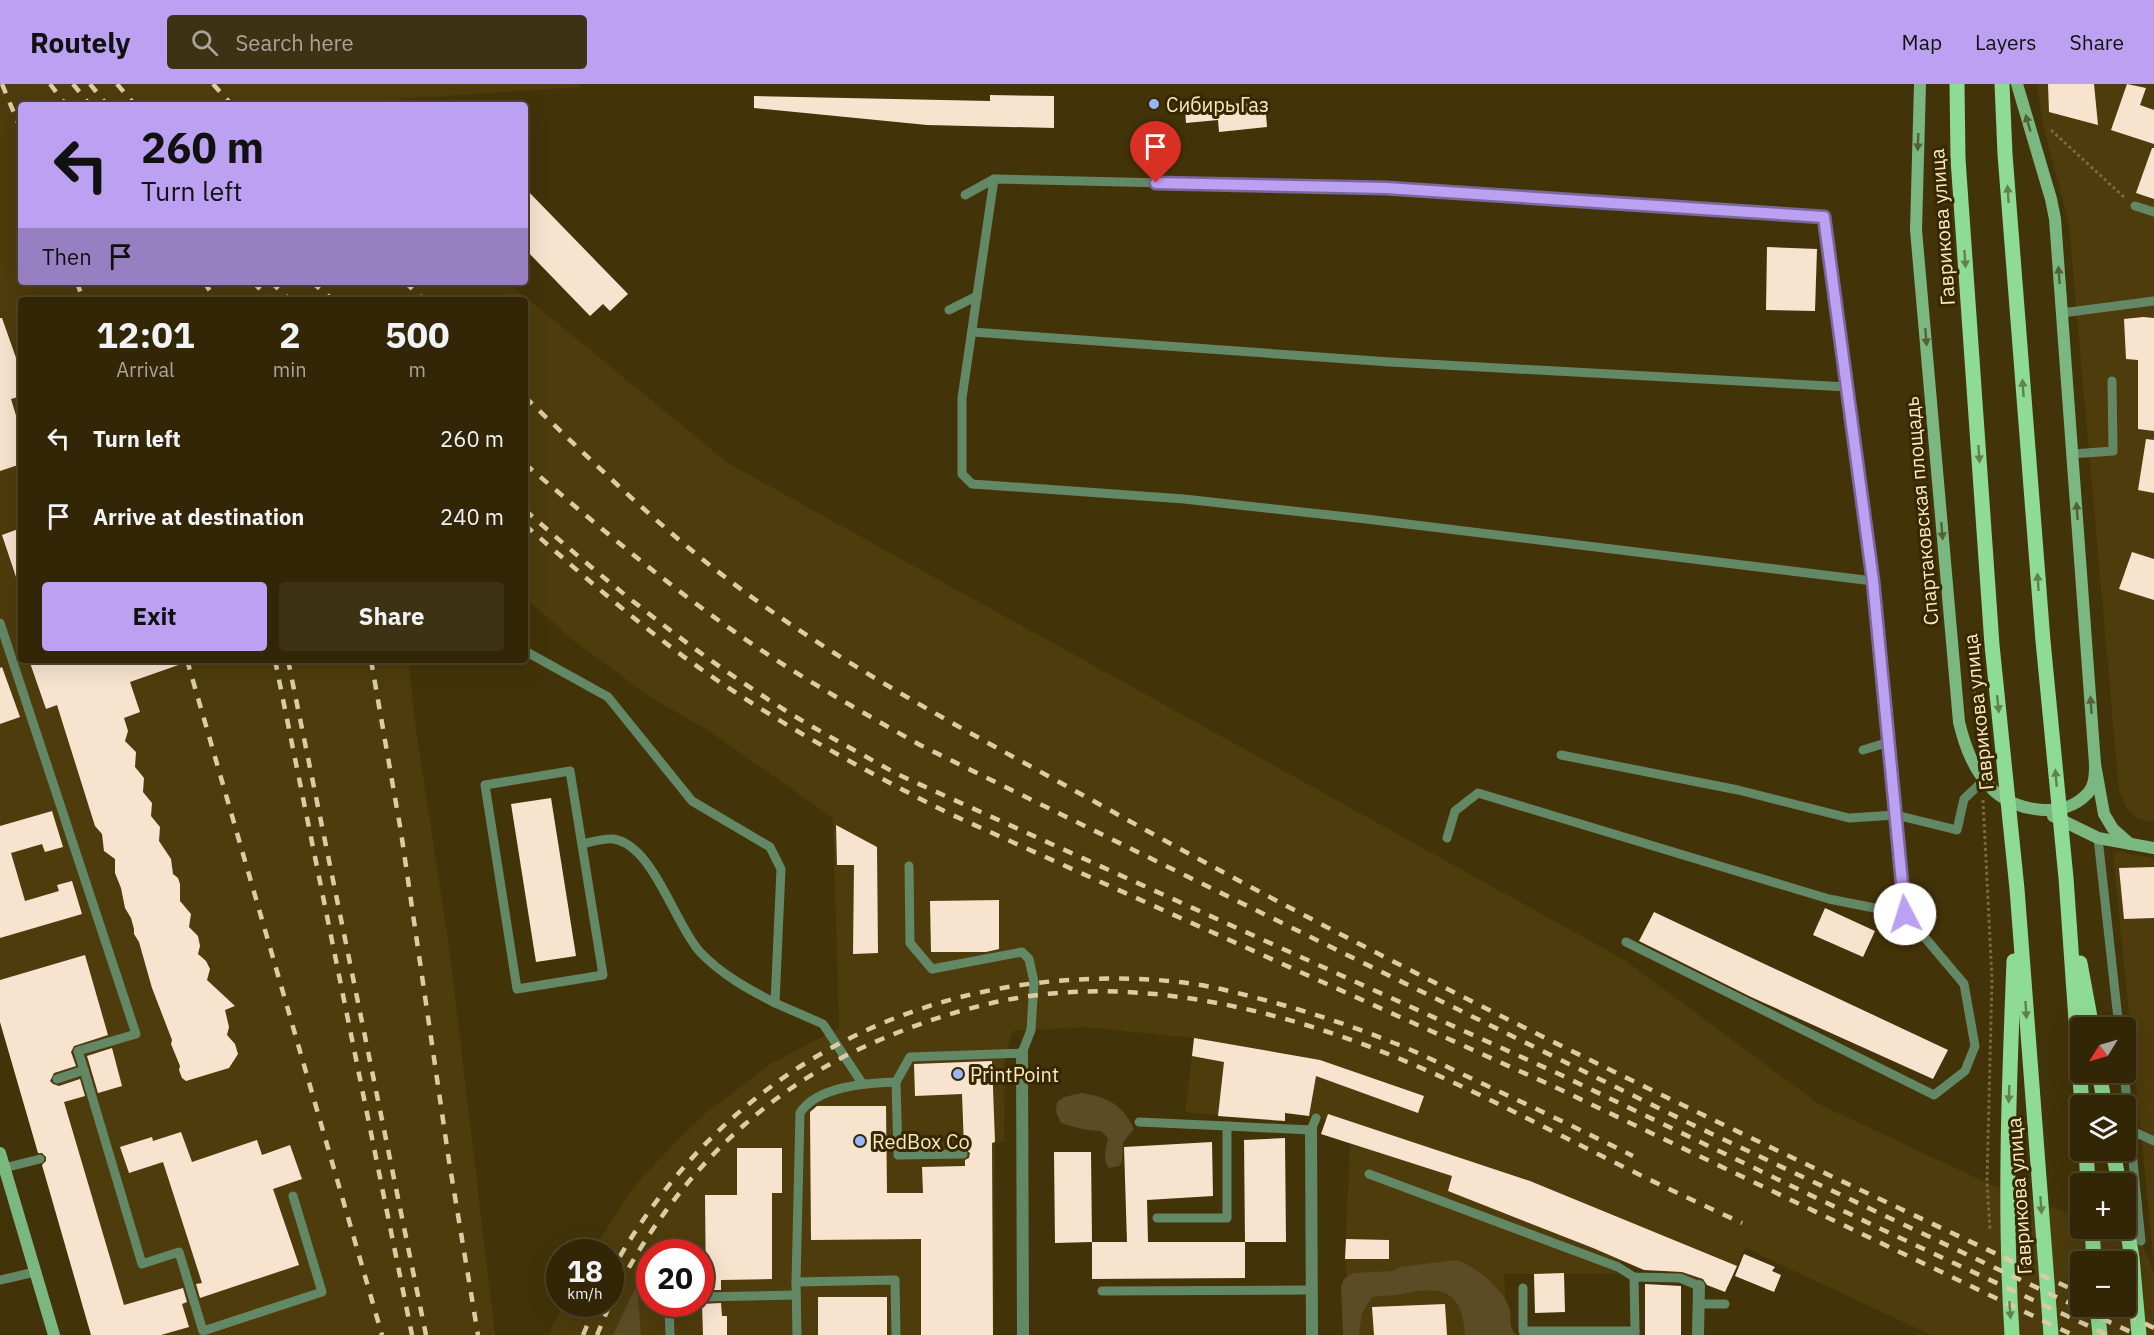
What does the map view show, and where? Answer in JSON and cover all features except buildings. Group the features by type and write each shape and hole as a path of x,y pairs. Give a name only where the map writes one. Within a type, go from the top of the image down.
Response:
{"main road":[{"name":"Гаврикова улица","path":"1957,84 1958,159 1992,645 2017,889 2051,1335"},
{"path":"2002,84 2005,154 2043,641 2066,878 2081,1095"},
{"path":"2066,878 2090,1017"},
{"path":"2012,1335 2007,1260 2008,1126 2017,889"},
{"path":"2129,1239 2139,1335"},
{"path":"2098,1317 2100,1335"}],"street":[{"name":"Спартаковская площадь","path":"1920,84 1916,230 1959,722 1970,757 1983,786 2010,802 2041,810 2067,806 2088,794 2094,781 2095,764"},
{"path":"1952,84 1958,159"},
{"name":"Спартаковская площадь","path":"2017,84 2055,219 2095,764 2104,814 2113,829 2130,844"},
{"path":"2041,810 2098,838 2154,848"},
{"path":"1022,1053 1023,1335"},
{"path":"1312,1335 1314,1124"},
{"path":"0,1153 54,1335"},
{"path":"1698,1335 1699,1286"}],"lane":[{"path":"994,179 962,398 960,439 962,474 972,484 1184,499 1873,581"},
{"path":"965,195 994,179 1386,188 1824,217 1873,581 1905,914 1964,984 1975,1046 1965,1071 1934,1095 1626,942"},
{"path":"2135,206 2154,212"},
{"path":"949,310 977,296"},
{"path":"2062,314 2154,301"},
{"path":"972,332 1402,363 1848,387"},
{"path":"2072,454 2113,451 2112,381"},
{"path":"0,623 136,1034 78,1051 142,1264 179,1252 203,1330 322,1292 293,1196"},
{"path":"528,653 608,697 692,801 770,847 781,869 776,1003"},
{"path":"1863,750 1889,742"},
{"path":"1561,755 1738,790 1849,818 1896,814 1957,830 1964,799 1983,786"},
{"path":"570,771 582,844 603,975 517,988 484,785 570,771"},
{"path":"1447,838 1455,811 1478,793 1829,899 1905,914"},
{"path":"582,844 612,838 629,843 643,858 699,951 732,980 823,1024 862,1083"},
{"path":"2098,838 2118,1017"},
{"path":"909,866 910,943 932,969 1022,952 1029,959 1034,982 1031,1030 1022,1053 910,1057 896,1082 898,1155 963,1154"},
{"path":"57,1079 84,1070"},
{"path":"797,1335 800,1113 806,1105 823,1095 862,1083 896,1082"},
{"path":"1139,1122 1227,1126 1314,1124"},
{"path":"1157,1218 1227,1218 1227,1126"},
{"path":"2136,1133 2154,1141"},
{"path":"4,1168 40,1159"},
{"path":"2133,1161 2141,1241"},
{"path":"1369,1174 1618,1267 1634,1277 1680,1278 1699,1286"},
{"path":"0,1280 35,1272"},
{"path":"1523,1288 1523,1331 1635,1333 1634,1277"},
{"path":"796,1282 895,1280 896,1335"},
{"path":"1102,1291 1312,1290"},
{"path":"714,1297 796,1295"},
{"path":"1699,1304 1725,1304"},
{"path":"669,1317 670,1335"}],"path":[{"path":"2051,130 2135,206"},
{"path":"1970,644 1978,735"},
{"path":"1983,786 1992,979 1987,1182 1990,1240"}],"shaded area":[{"path":"0,84 579,84 579,87 362,102 18,102 18,285 511,285 525,297 18,297 18,663 409,663 414,716 450,954 495,1335 91,1335 0,1022"},
{"path":"2037,84 2154,84 2154,822 2136,817 2127,809 2119,791 2069,225 2043,125"},
{"path":"528,299 728,463 1623,959 1819,1104 1987,1183 2070,1214 2070,1239 2136,1239 2141,1241 2154,1273 2154,1335 1931,1335 1745,1248 1725,1292 1652,1263 1646,1271 1621,1261 1615,1274 1504,1274 1508,1335 1351,1335 1345,1259 1350,1144 1321,1134 1326,1120 1316,1118 1282,1112 1280,1121 1185,1112 1194,1038 1085,1027 1013,1031 1005,1055 1004,1142 995,1143 994,1335 548,1335 557,1317 624,1317 624,1239 600,1239 632,1189 703,1115 772,1063 839,1028 833,818 706,729 650,697 574,641 528,600"},
{"path":"2120,852 2154,858 2154,1265 2136,1083 2136,1017 2129,1017 2113,853"},
{"path":"1082,1093 1100,1097 1114,1104 1125,1114 1134,1129 1123,1142 1122,1162 1119,1166 1109,1168 1107,1165 1105,1154 1108,1138 1101,1131 1086,1130 1061,1123 1056,1112 1057,1102 1064,1097"},
{"path":"1457,1260 1480,1273 1494,1285 1509,1307 1515,1334 1525,1335 1465,1335 1463,1318 1453,1298 1445,1293 1424,1291 1372,1297 1362,1313 1359,1335 1343,1335 1341,1286 1345,1278 1354,1273 1393,1271 1399,1267"},
{"path":"636,1286 636,1317 640,1317 641,1335 613,1335 621,1317 624,1317 624,1312"}],"railway":[{"path":"2,84 18,123"},
{"path":"50,84 64,102"},
{"path":"73,84 88,102"},
{"path":"90,84 105,102"},
{"path":"117,84 132,102"},
{"path":"213,84 229,102"},
{"path":"78,285 82,297"},
{"path":"206,285 214,297"},
{"path":"256,285 268,297"},
{"path":"274,285 287,297"},
{"path":"316,285 330,297"},
{"path":"408,285 421,297"},
{"path":"528,400 630,497 713,568 831,651 924,707 1233,878 1473,1002 1593,1062 2070,1288"},
{"path":"528,467 648,567 748,642 796,673 920,745 1691,1124 2137,1335"},
{"path":"528,513 612,585 734,677 814,728 897,774 1559,1074 2108,1335"},
{"path":"528,528 637,621 708,674 796,730 917,797 1555,1087 2073,1335"},
{"path":"188,663 382,1335"},
{"path":"276,663 412,1335"},
{"path":"289,663 426,1335"},
{"path":"372,663 401,832 449,1161 478,1335"},
{"path":"624,1252 649,1212 694,1156 745,1108 801,1066 861,1033 927,1007 996,989 1069,980 1126,979 1183,983 1221,989 1309,1013 1412,1050 1633,1156"},
{"path":"624,1277 658,1222 716,1151 787,1091 826,1066 868,1045 927,1021 1009,999 1075,992 1166,995 1212,1002 1303,1024 1346,1038 1468,1089 1635,1173 1742,1223"},
{"path":"583,1335 591,1317"},
{"path":"597,1335 605,1317"},
{"path":"2132,1317 2154,1328"}],"place":[{"name":"Сибирь Газ","path":"1154,104"},
{"name":"PrintPoint","path":"958,1074"},
{"name":"RedBox Co","path":"860,1141"}],"route":[{"path":"1156,183 1386,188 1824,217 1873,581 1905,914"}]}
